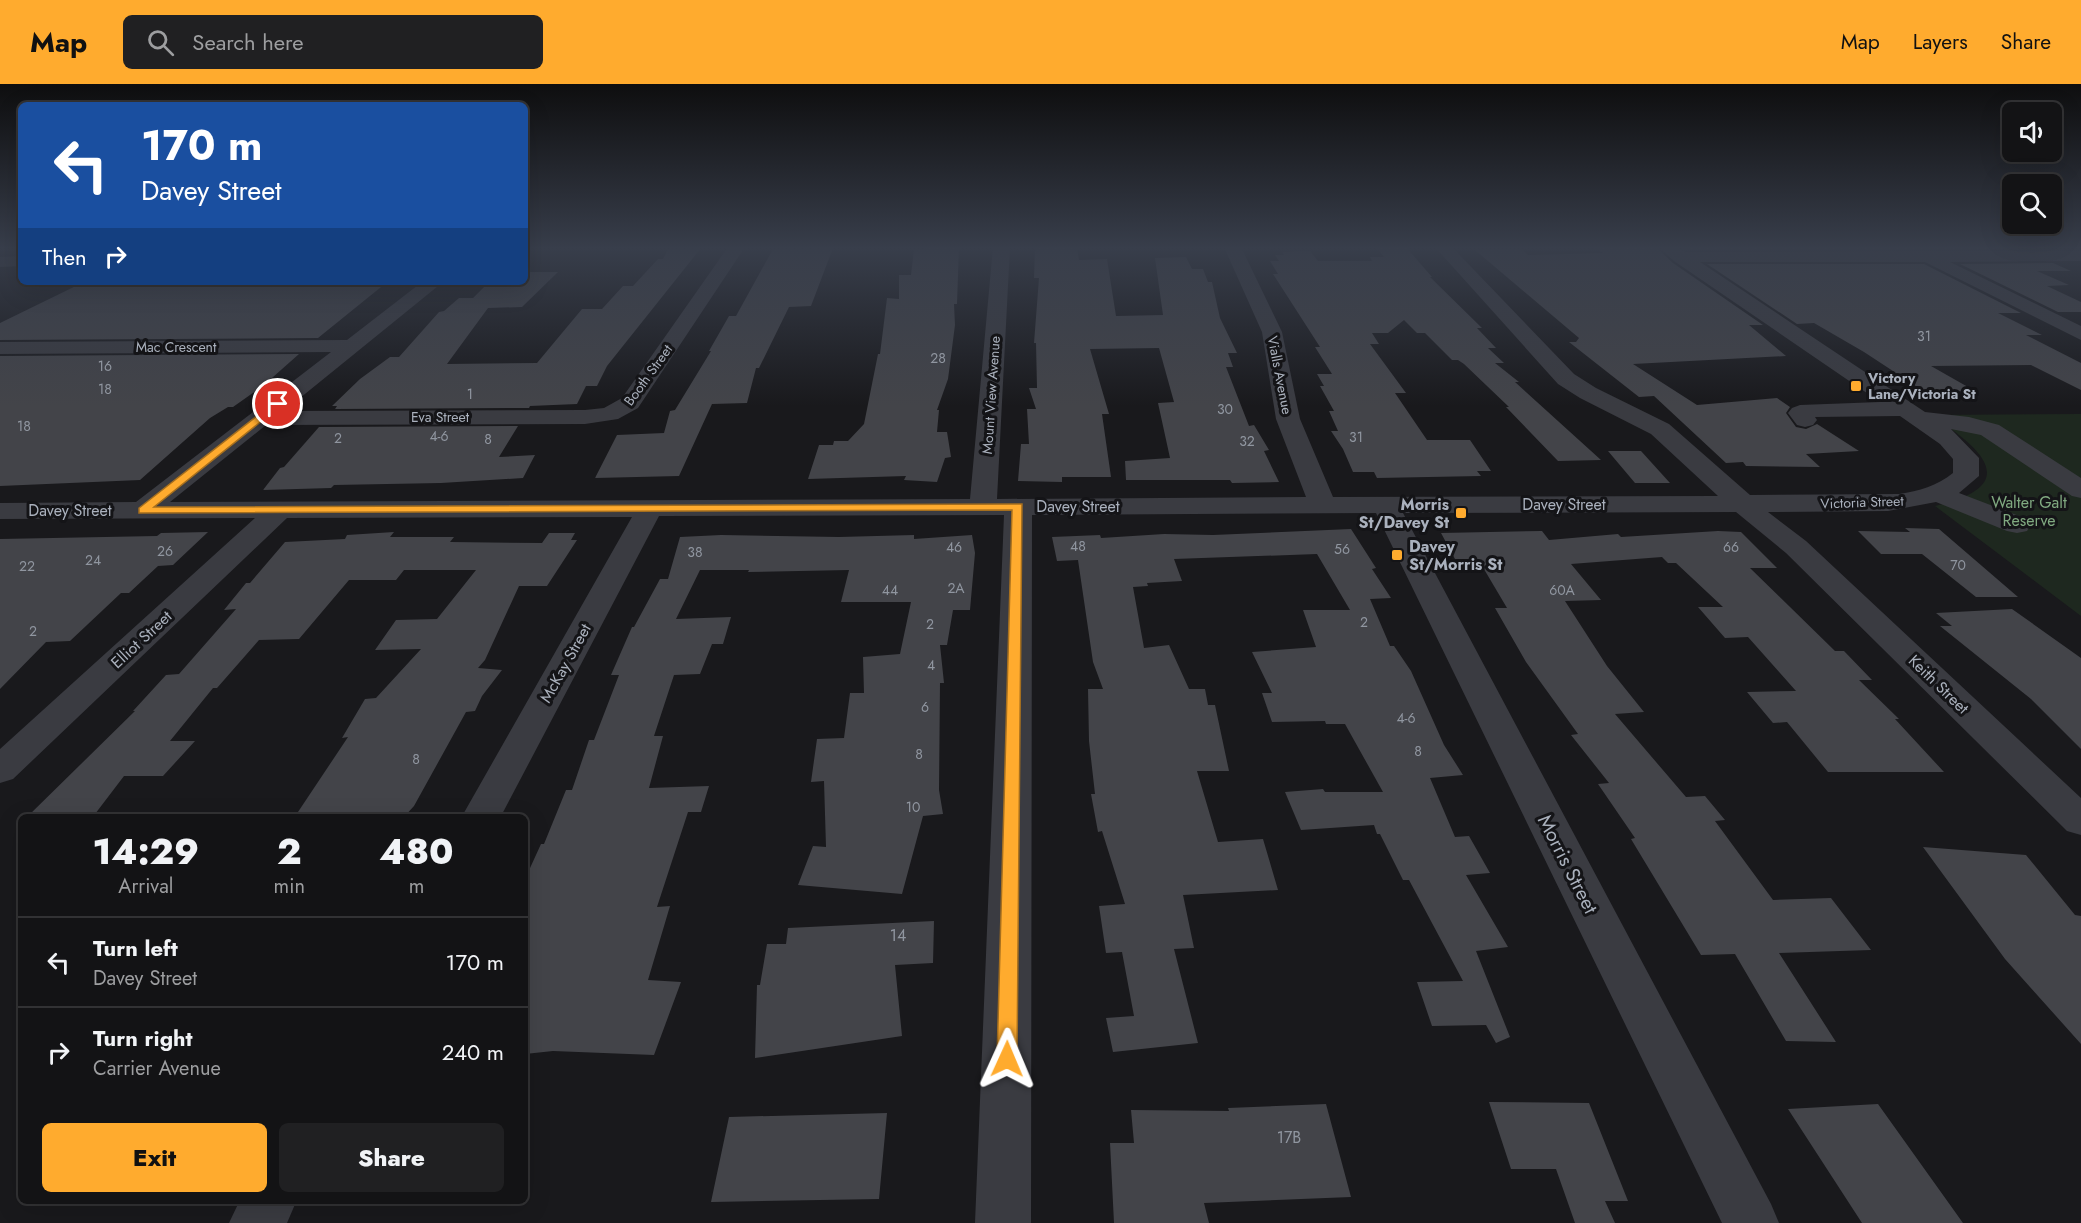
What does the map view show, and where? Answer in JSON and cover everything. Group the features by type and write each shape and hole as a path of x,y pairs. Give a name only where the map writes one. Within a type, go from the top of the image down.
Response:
{"street":[{"path":"143,510 411,300"},
{"name":"Booth Street","path":"619,411 630,403 700,300"},
{"name":"Mount View Avenue","path":"1001,300 1003,1223"},
{"name":"Vialls Avenue","path":"1257,300 1272,332 1288,419 1323,505"},
{"name":"Keith Street","path":"1493,300 1566,379 1588,393 1652,423 1770,528 1796,547 2081,821"},
{"name":"Victoria Street","path":"1744,300 1949,439 1966,458 1966,476 1950,489 1938,494 1888,502 1744,503"},
{"path":"2013,300 2081,334"},
{"name":"Mac Crescent","path":"0,348 352,346"},
{"path":"1805,420 1800,413 1808,410 1912,414 1969,424 1990,430 2081,490"},
{"name":"Eva Street","path":"260,418 595,417 619,411"},
{"path":"1938,494 2017,525"},
{"name":"Davey Street","path":"0,511 1744,503"},
{"name":"Morris Street","path":"1385,504 1751,1223"},
{"name":"McKay Street","path":"482,814 650,508"},
{"name":"Elliot Street","path":"0,770 281,509"},
{"path":"257,1223 268,1204"}],"green space":[{"name":"Walter Galt Reserve","path":"2081,414 2081,616 1935,506 1963,497 1979,488 1986,477 1986,465 1965,440 1931,415"}],"building":[{"path":"47,300 365,300 318,338 0,340 0,323"},
{"path":"457,300 529,300 522,307 488,308 447,364 537,363 582,309 602,309 610,300 659,300 607,366 597,386 586,386 577,404 530,406 529,408 335,409 337,406 332,406 360,379 390,357 399,357 439,312 444,311"},
{"path":"745,300 813,300 811,306 789,307 759,368 756,368 747,403 712,404 679,476 595,478 617,435 664,433 670,411 675,410 711,351 709,351 729,316 736,316"},
{"path":"887,300 957,300 957,304 954,304 955,325 948,379 937,410 939,410 937,432 947,432 951,457 945,458 937,482 904,480 906,476 808,479 819,445 833,445 834,441 848,441 864,424 878,354 880,354"},
{"path":"1037,300 1113,300 1116,316 1163,315 1161,300 1216,300 1220,318 1237,353 1228,353 1233,367 1226,367 1249,426 1254,425 1269,450 1264,451 1279,482 1126,480 1125,461 1170,458 1158,403 1174,402 1159,348 1090,349 1109,414 1102,414 1111,477 1062,477 1062,482 1018,481 1021,444 1029,444 1027,409 1036,409 1029,388 1037,388 1036,343 1034,343"},
{"path":"1290,300 1454,300 1482,328 1477,328 1496,348 1488,348 1504,363 1495,363 1519,382 1515,382 1601,460 1558,461 1506,407 1509,407 1464,364 1458,360 1452,360 1425,333 1417,333 1404,320 1388,333 1372,333 1379,344 1370,344 1406,393 1395,393 1427,440 1470,440 1491,471 1477,471 1481,476 1377,478 1374,472 1353,472 1343,449 1331,431 1338,431 1329,411 1334,411 1320,386 1324,386 1317,374 1332,374 1315,347 1320,347"},
{"path":"1534,300 1727,300 1763,325 1749,325 1786,356 1633,364 1697,405 1777,398 1790,407 1786,413 1796,427 1806,429 1817,424 1859,451 1806,454 1820,467 1746,466 1743,462 1726,463 1654,396 1639,397 1569,342 1576,342 1579,338"},
{"path":"1761,300 1996,300 2021,313 1998,313 2042,335 2026,335 2081,363 2081,390 2031,365 1931,366 1975,391 1925,392 1814,323 1797,324"},
{"path":"2034,300 2081,302 2081,312 2058,312"},
{"path":"299,354 264,385 233,407 228,407 210,418 140,480 0,486 0,356"},
{"path":"518,426 499,457 535,455 523,478 263,490 280,468 284,467 319,427"},
{"path":"1608,451 1641,451 1670,483 1635,483"},
{"path":"1905,528 1939,529 2018,597 1976,597 1922,554 1881,554 1858,531 1910,532"},
{"path":"1351,529 1376,568 1372,569 1391,598 1370,599 1390,646 1394,646 1411,671 1444,745 1463,775 1430,778 1455,837 1469,836 1490,873 1466,875 1508,947 1476,951 1510,1037 1496,1043 1486,1025 1432,1026 1417,982 1463,981 1409,880 1403,880 1374,825 1301,830 1285,792 1323,789 1325,792 1383,792 1345,724 1326,724 1325,721 1272,722 1262,693 1272,693 1252,652 1316,647 1303,610 1350,610 1317,554 1174,559 1182,581 1147,583 1148,586 1133,587 1144,648 1169,645 1189,689 1205,689 1208,705 1215,705 1229,771 1197,771 1218,842 1263,839 1278,890 1183,895 1194,948 1174,949 1198,1043 1113,1052 1106,1018 1134,1016 1122,952 1106,953 1099,906 1125,904 1102,831 1098,832 1091,794 1095,794 1089,741 1088,689 1103,689 1093,662 1078,560 1057,561 1052,537 1100,535 1101,538"},
{"path":"1542,531 1549,540 1618,534 1621,537 1718,531 1741,532 1777,568 1750,568 1835,651 1844,651 1872,680 1859,680 1899,719 1895,719 1944,772 1828,772 1787,722 1773,723 1747,692 1796,691 1748,637 1725,638 1698,607 1723,607 1676,563 1668,563 1662,557 1571,564 1601,600 1565,601 1607,666 1644,712 1615,714 1686,797 1705,796 1725,820 1715,821 1773,900 1831,898 1871,950 1779,953 1836,1042 1786,1041 1735,954 1701,955 1631,839 1635,838 1598,784 1609,783 1571,735 1578,734 1526,662 1495,608 1507,608 1478,559 1455,559 1441,533"},
{"path":"208,532 173,565 158,566 129,593 121,593 70,641 46,642 0,689 0,539 157,536 161,533"},
{"path":"394,532 390,537 454,537 450,542 542,543 549,533 575,533 571,540 577,540 547,586 519,586 485,660 478,668 502,670 482,696 475,711 466,712 414,806 407,814 297,814 348,737 342,738 365,699 376,698 421,649 375,650 396,620 437,619 476,570 404,570 396,580 349,580 299,639 259,640 217,688 213,688 170,741 195,741 163,776 124,776 95,814 30,814 135,711 133,711 166,675 179,674 236,609 224,610 285,542 345,539 347,535"},
{"path":"914,535 914,539 972,535 975,553 970,610 953,610 947,645 940,645 944,683 940,683 939,790 943,814 923,816 902,894 798,885 813,846 826,847 824,781 811,782 817,739 844,738 850,693 864,693 863,657 900,654 911,602 841,602 849,570 748,572 749,570 700,570 676,619 731,617 723,644 712,644 700,674 674,675 654,736 663,736 649,788 709,786 701,812 688,812 657,907 670,906 648,980 681,982 654,1055 553,1051 528,1054 528,872 541,844 544,844 566,790 572,790 589,740 594,740 619,675 611,675 632,627 660,579 668,579 680,537"},
{"path":"2012,609 2081,658 2081,749 2031,699 1940,626 1952,626 1936,613"},
{"path":"1923,847 2026,855 2075,915 2081,916 2081,1044 2005,959"},
{"path":"934,921 933,963 895,965 902,1036 755,1058 757,985 760,985 767,944 786,944 788,928"},
{"path":"1489,1102 1589,1103 1628,1201 1605,1201 1615,1223 1575,1223 1556,1169 1511,1169"},
{"path":"1326,1104 1351,1197 1204,1203 1209,1223 1114,1223 1110,1143 1134,1143 1131,1110 1229,1111 1228,1108"},
{"path":"1878,1104 1963,1223 1862,1223 1788,1109"},
{"path":"887,1113 879,1199 711,1202 729,1117"}],"place":[{"name":"Victory Lane/Victoria St","path":"1856,386"},
{"name":"Morris St/Davey St","path":"1461,513"},
{"name":"Davey St/Morris St","path":"1397,555"}],"route":[{"path":"278,404 143,510 1018,506 1007,1059"}]}
